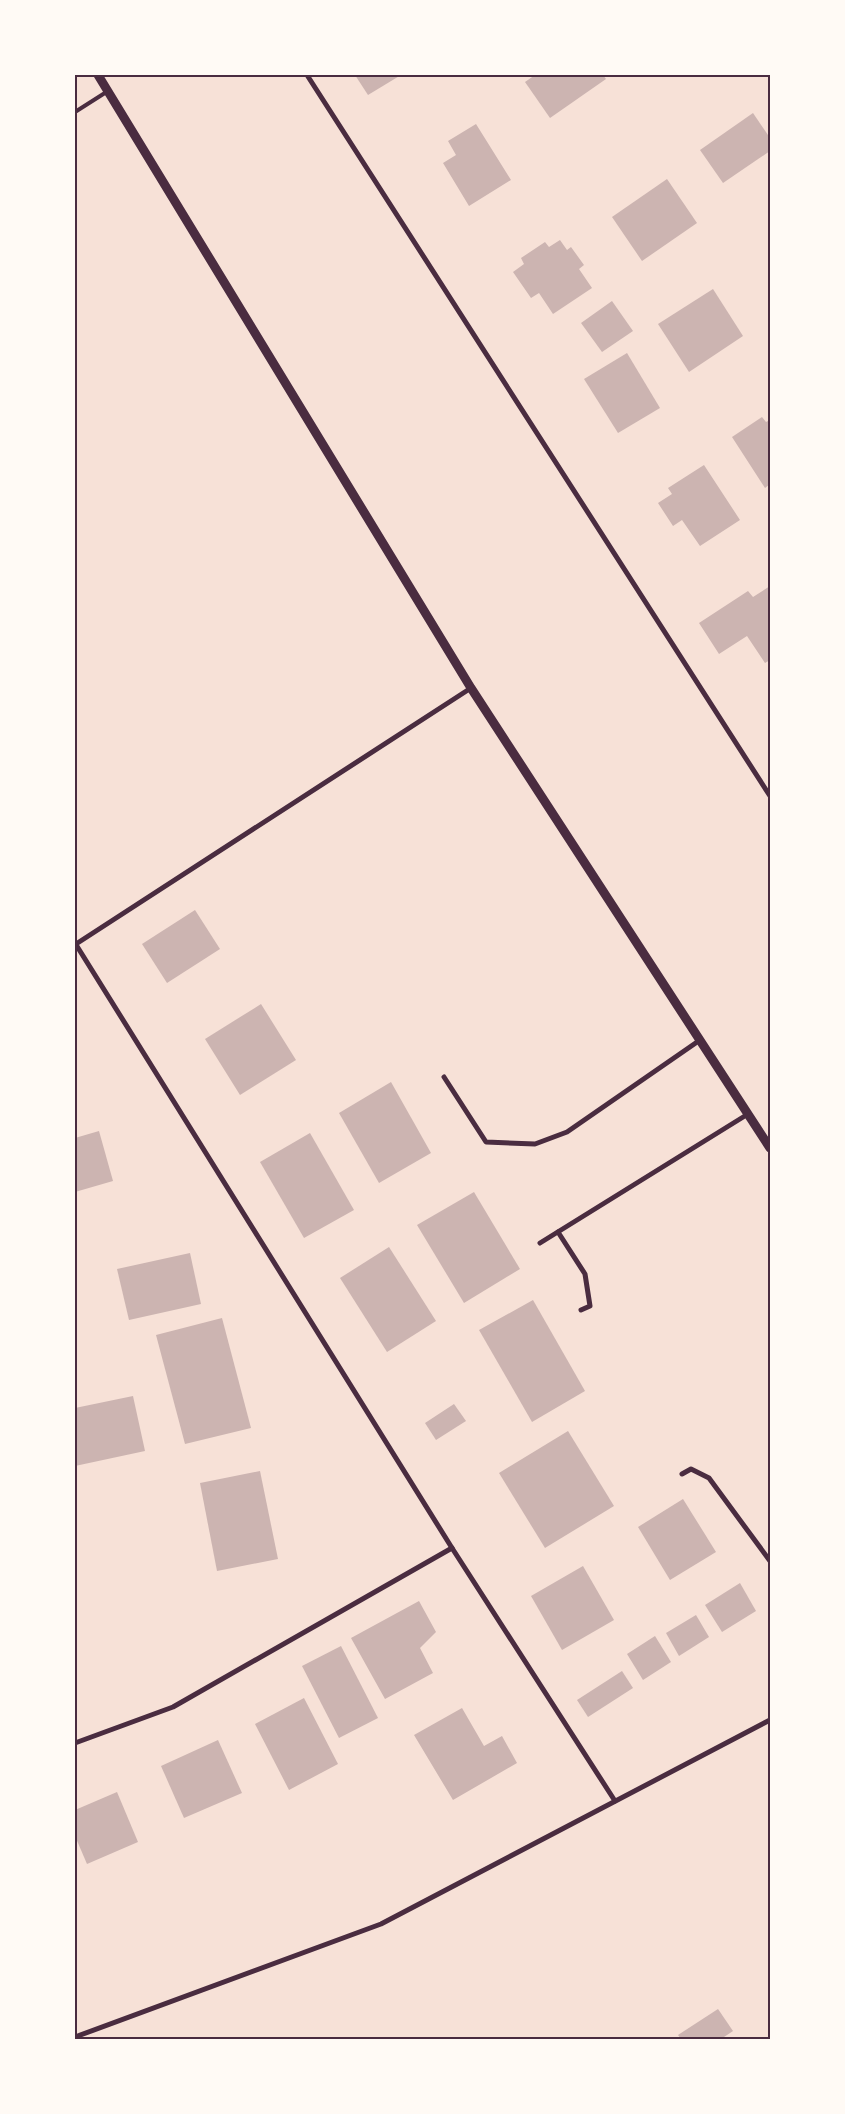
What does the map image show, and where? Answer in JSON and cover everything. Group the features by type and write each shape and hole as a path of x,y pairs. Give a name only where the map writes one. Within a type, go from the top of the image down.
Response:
{"street":[{"path":"98,75 471,688 770,1148"},
{"path":"307,75 770,796"},
{"path":"471,688 76,943 452,1548 615,1801"},
{"path":"444,1077 486,1142 535,1144 566,1132 700,1040"},
{"path":"540,1244 748,1114"},
{"path":"558,1232 585,1274 590,1306 581,1310"},
{"path":"682,1474 691,1469 709,1478 770,1560"},
{"path":"75,1743 174,1707 452,1548"},
{"path":"75,2037 381,1924 770,1720"}],"lane":[{"path":"75,112 108,91"}],"building":[{"path":"355,75 401,75 368,95"},
{"path":"535,75 603,75 606,79 550,118 525,82"},
{"path":"753,113 770,138 770,151 723,183 700,150"},
{"path":"476,124 511,180 469,206 443,163 456,155 448,141"},
{"path":"667,179 697,223 642,261 612,217"},
{"path":"560,240 567,250 571,247 584,265 579,269 592,288 553,314 539,293 531,298 513,272 524,264 521,258 545,242 549,247"},
{"path":"713,289 743,336 689,372 658,324"},
{"path":"612,301 633,331 602,352 581,323"},
{"path":"627,353 660,408 618,433 584,379"},
{"path":"762,417 766,422 770,420 770,484 765,488 732,437"},
{"path":"704,465 740,520 700,546 682,520 673,526 658,503 672,494 668,488"},
{"path":"770,586 770,660 765,663 747,636 719,654 699,623 748,591 753,597"},
{"path":"195,910 220,949 167,983 142,944"},
{"path":"261,1004 296,1060 240,1095 205,1039"},
{"path":"391,1082 431,1153 379,1183 339,1113"},
{"path":"99,1131 113,1181 75,1192 75,1138"},
{"path":"310,1133 354,1210 304,1238 260,1162"},
{"path":"474,1192 520,1269 464,1303 417,1225"},
{"path":"389,1247 436,1321 387,1352 340,1278"},
{"path":"190,1253 201,1304 129,1320 117,1269"},
{"path":"533,1300 585,1391 532,1422 479,1330"},
{"path":"222,1318 251,1428 185,1444 156,1335"},
{"path":"133,1396 145,1451 75,1466 75,1408"},
{"path":"454,1404 466,1421 436,1440 425,1423"},
{"path":"568,1431 614,1506 545,1548 499,1473"},
{"path":"260,1471 278,1559 217,1571 200,1483"},
{"path":"683,1499 716,1552 670,1580 638,1527"},
{"path":"583,1566 614,1620 562,1650 531,1596"},
{"path":"740,1583 756,1611 722,1632 705,1605"},
{"path":"419,1601 436,1632 420,1648 433,1673 385,1699 351,1638"},
{"path":"696,1615 709,1637 679,1656 666,1633"},
{"path":"655,1636 671,1662 643,1680 627,1654"},
{"path":"341,1646 378,1718 339,1738 302,1666"},
{"path":"622,1671 633,1688 588,1717 577,1700"},
{"path":"304,1698 338,1764 289,1790 255,1724"},
{"path":"462,1708 484,1746 502,1736 517,1763 453,1800 414,1735"},
{"path":"218,1740 242,1793 184,1818 161,1766"},
{"path":"117,1792 138,1842 87,1864 75,1836 75,1810"},
{"path":"718,2009 733,2031 721,2039 681,2039 678,2035"}]}
